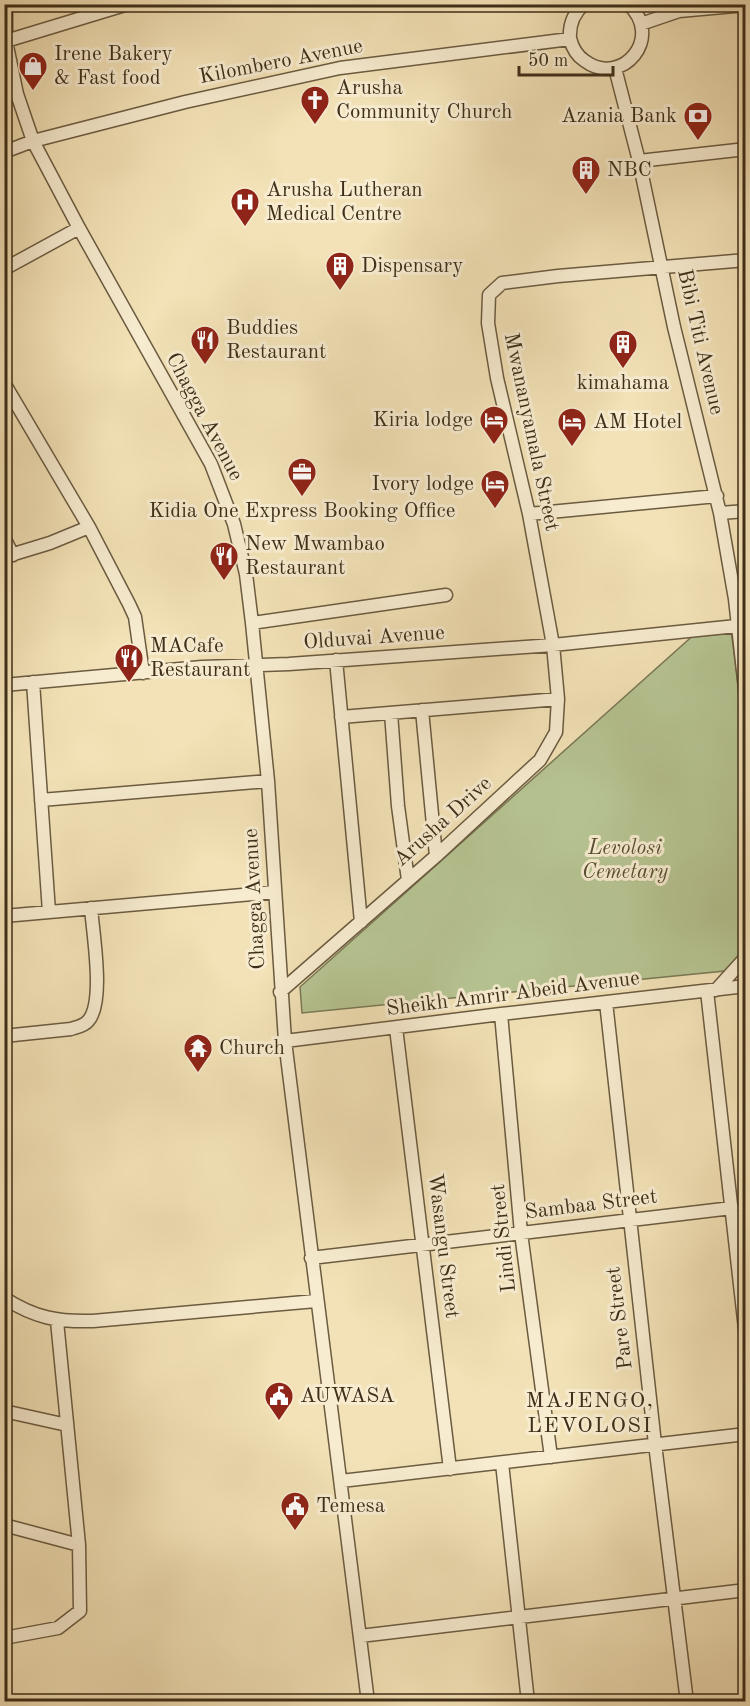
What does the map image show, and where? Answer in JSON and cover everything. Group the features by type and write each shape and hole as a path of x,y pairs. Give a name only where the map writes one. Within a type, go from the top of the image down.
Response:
{"street":[{"name":"Chagga Avenue","path":"6,4 6,41 17,94 33,141 78,228 211,464 234,524 246,574 268,781 285,1041 368,1701"},
{"path":"6,41 128,4"},
{"path":"584,4 573,18 570,39 574,50 582,59 591,66 603,69 615,68 631,59 638,51 643,33 642,24 628,4"},
{"path":"642,24 679,11 707,10 746,4"},
{"name":"Kilombero Avenue","path":"4,152 33,141 185,102 340,68 570,39"},
{"name":"Bibi Titi Avenue","path":"615,68 639,161 676,337 717,496 742,625 746,698"},
{"path":"639,161 746,149"},
{"path":"4,269 78,228"},
{"path":"662,268 746,260"},
{"name":"Mwananyamala Street","path":"553,645 529,514 497,378 488,323 489,295 502,283 662,268"},
{"path":"4,383 89,527 135,616 143,673"},
{"path":"529,514 717,496"},
{"path":"720,513 746,511"},
{"path":"4,538 9,556 89,527"},
{"path":"252,623 446,595"},
{"name":"Olduvai Avenue","path":"4,685 255,664 553,645 742,625"},
{"name":"Arusha Drive","path":"280,992 436,856 540,760 556,732 558,699 553,645"},
{"path":"336,660 361,922"},
{"path":"33,682 49,912"},
{"path":"341,717 558,699"},
{"path":"422,710 436,856"},
{"path":"391,712 398,806 408,880"},
{"path":"41,800 268,781"},
{"path":"4,916 275,892"},
{"path":"4,1036 71,1029 88,1021 97,1003 91,908"},
{"path":"746,957 712,990 746,1338"},
{"name":"Sheikh Amrir Abeid Avenue","path":"285,1041 746,986"},
{"name":"Pare Street","path":"606,1002 654,1444 687,1701"},
{"name":"Lindi Street","path":"501,1014 521,1233 551,1457"},
{"name":"Wasangu Street","path":"396,1028 450,1469"},
{"name":"Sambaa Street","path":"311,1258 732,1208"},
{"path":"4,1298 27,1311 57,1321 93,1322 316,1300"},
{"path":"4,1638 58,1628 80,1611 78,1545 57,1321"},
{"path":"4,1411 67,1425"},
{"path":"341,1482 746,1434"},
{"path":"502,1463 528,1701"},
{"path":"4,1525 78,1545"},
{"path":"360,1636 746,1590"}],"green space":[{"name":"Levolosi Cemetary","path":"730,622 746,745 746,947 725,971 302,1013 300,987 706,624"}],"place":[{"name":"Irene Bakery & Fast food","path":"33,92"},
{"name":"Arusha Community Church","path":"315,126"},
{"name":"Azania Bank","path":"698,142"},
{"name":"NBC","path":"586,196"},
{"name":"Arusha Lutheran Medical Centre","path":"245,228"},
{"name":"Dispensary","path":"340,292"},
{"name":"Buddies Restaurant","path":"205,366"},
{"name":"kimahama","path":"623,370"},
{"name":"Kiria lodge","path":"494,446"},
{"name":"AM Hotel","path":"572,448"},
{"name":"Kidia One Express Booking Office","path":"302,498"},
{"name":"Ivory lodge","path":"495,510"},
{"name":"New Mwambao Restaurant","path":"224,582"},
{"name":"MACafe Restaurant","path":"129,684"},
{"name":"Church","path":"198,1074"},
{"name":"AUWASA","path":"279,1422"},
{"name":"Temesa","path":"295,1532"}],"district":[{"name":"MAJENGO, LEVOLOSI","path":"590,1414"}]}
